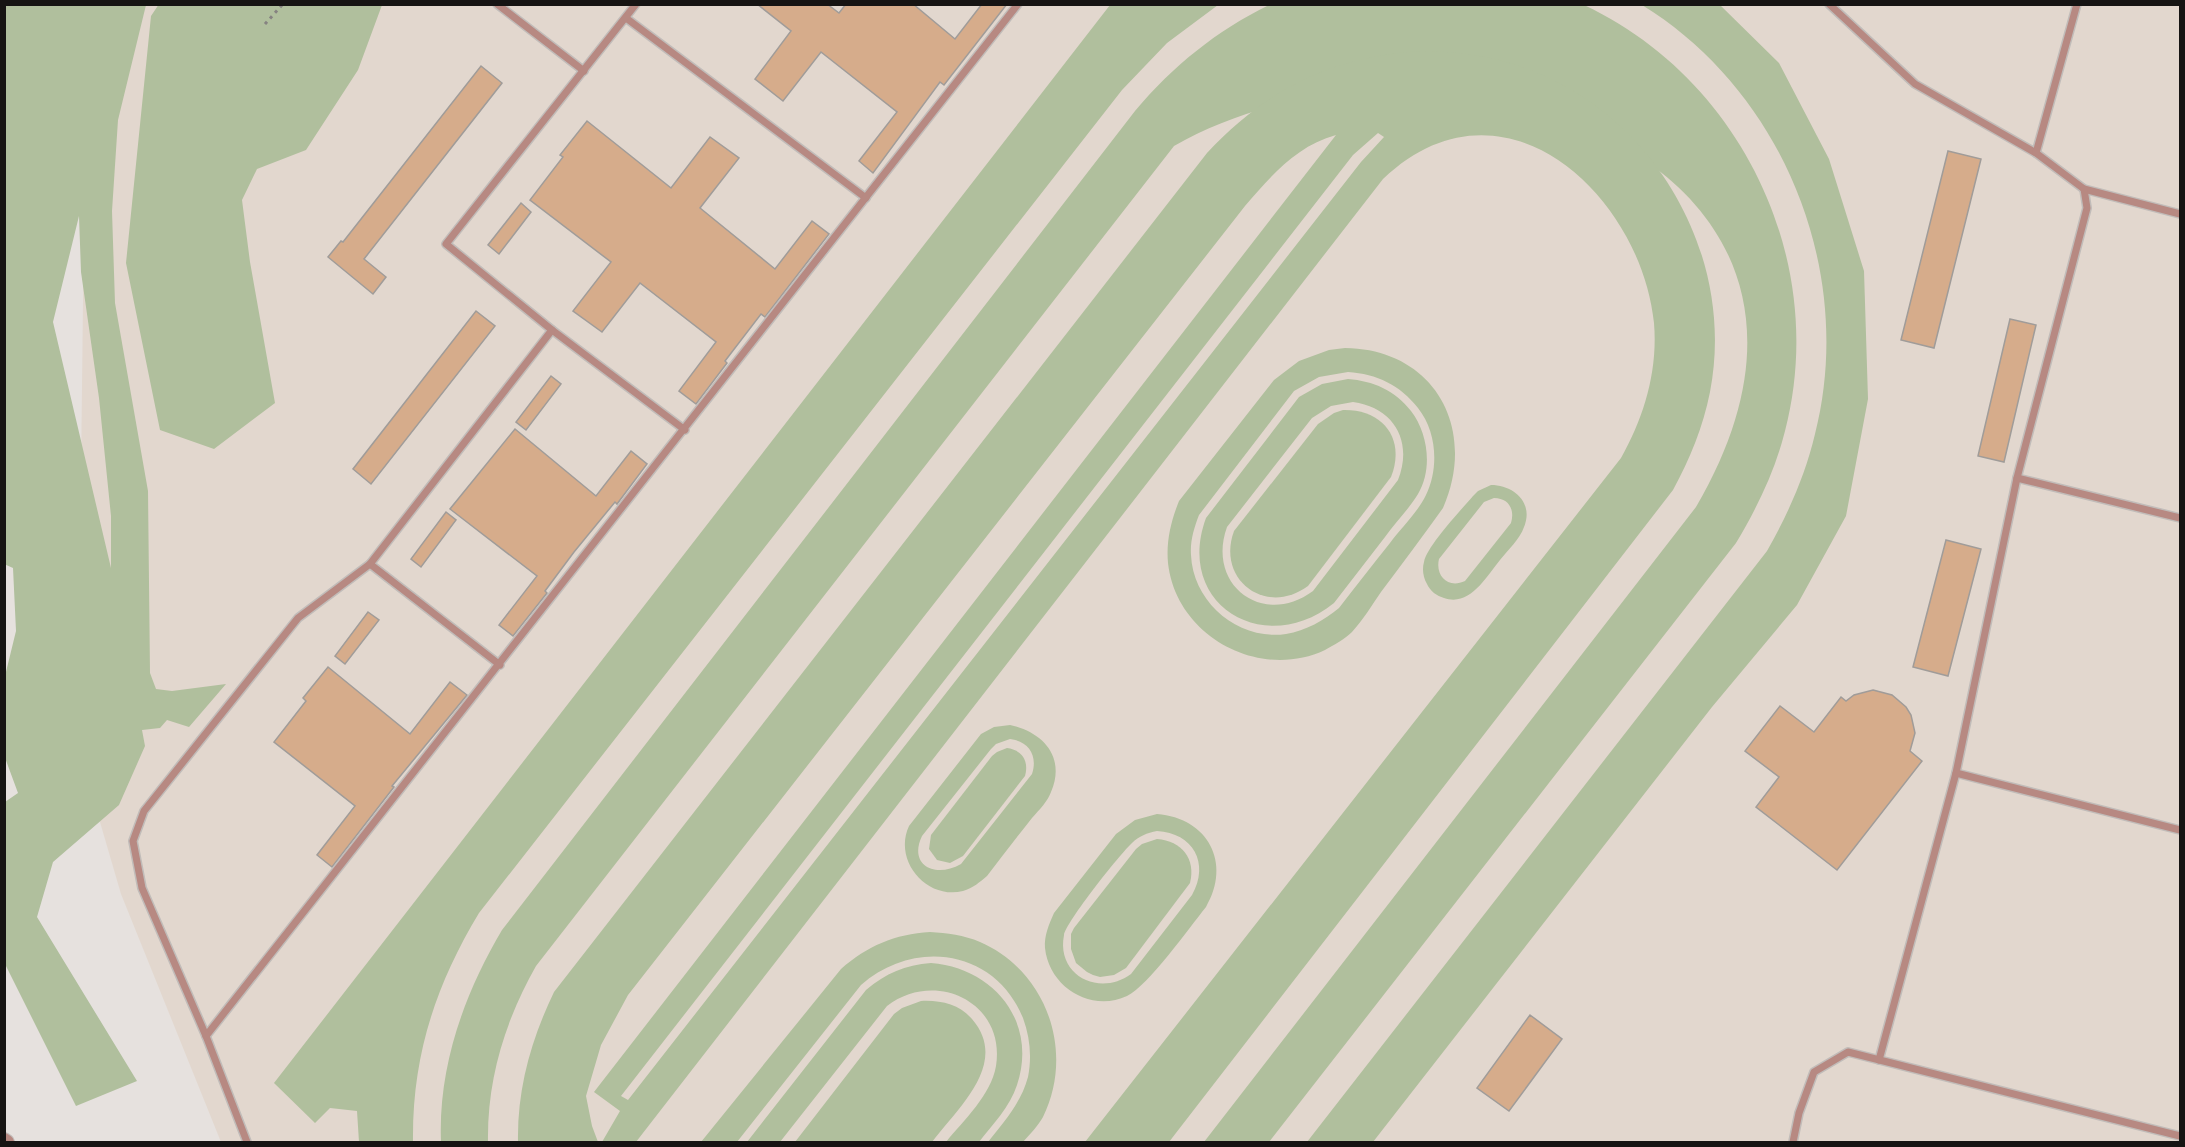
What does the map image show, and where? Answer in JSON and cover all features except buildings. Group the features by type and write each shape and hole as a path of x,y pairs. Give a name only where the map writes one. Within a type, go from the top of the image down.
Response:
{"lane":[{"path":"497,4 584,71"},
{"path":"636,4 446,244 552,330 685,430"},
{"path":"206,1036 1018,4"},
{"path":"1829,4 1915,84 2037,153 2084,189 2181,214"},
{"path":"2037,153 2076,4"},
{"path":"626,18 866,198"},
{"path":"1879,1060 1956,773 2017,477 2087,208 2084,189"},
{"path":"247,1143 206,1036 142,888 133,841 144,811 298,618 370,564 552,330"},
{"path":"2017,477 2181,518"},
{"path":"370,564 500,665"},
{"path":"1956,773 2181,830"},
{"path":"1792,1143 1799,1113 1814,1072 1848,1052 2181,1136"}],"path":[{"path":"265,24 283,4"}],"shaded area":[{"path":"121,5 2180,5 2180,1142 221,1142 121,894 93,798 80,560 85,129"}],"green space":[{"path":"5,4 146,5 118,120 112,211 115,303 148,491 150,673 156,689 172,691 226,684 189,727 167,720 160,728 142,730 145,746 119,805 53,862 37,917 137,1081 76,1106 5,964 5,802 18,793 4,755 5,676 16,631 13,568 4,564","holes":["79,216 81,272 99,398 111,516 111,568 53,322"]},
{"path":"159,4 382,5 358,70 306,150 257,169 242,200 250,262 275,403 214,449 160,430 126,263 151,16"},
{"path":"1110,5 1218,5 1167,43 1122,90 479,913 450,968 429,1023 417,1081 413,1142 359,1142 357,1111 330,1108 315,1123 274,1083"},
{"path":"1269,5 1584,5 1640,38 1688,79 1729,128 1760,182 1782,241 1794,304 1795,367 1785,431 1765,489 1736,543 1269,1142 1204,1142 1696,507 1744,384 1738,280 1689,198 1609,139 1506,102 1392,91 1278,105 1174,146 536,966 515,1008 500,1051 491,1096 488,1142 441,1142 444,1086 456,1032 476,980 502,930 1135,111 1196,51 1231,26"},
{"path":"1642,5 1720,5 1779,63 1829,159 1864,271 1868,399 1846,516 1797,605 1712,707 1373,1142 1307,1142 1767,551 1795,494 1811,450 1825,373 1825,311 1816,250 1797,192 1770,137 1735,86 1692,42"},
{"path":"1423,51 1464,54 1504,61 1530,70 1575,92 1615,122 1650,158 1677,199 1698,244 1711,292 1715,342 1710,392 1695,442 1673,490 1169,1142 1085,1142 1621,458 1643,410 1654,359 1654,323 1643,275 1622,229 1593,190 1558,160 1517,140 1473,135 1428,147 1383,179 636,1142 602,1142 620,1111 594,1092 1336,135 1296,154 1275,173 1245,206 628,995 601,1045 586,1096 598,1142 518,1142 520,1103 527,1065 554,992 1207,153 1230,130 1278,93 1331,68 1390,54","holes":["1378,133 1384,137 1361,162 628,1100 621,1096 1353,155"]},
{"path":"1345,348 1376,352 1403,362 1424,378 1440,398 1451,422 1455,449 1452,478 1443,508 1349,635 1325,650 1300,658 1274,660 1248,655 1225,646 1204,631 1187,612 1174,589 1168,563 1168,539 1171,524 1179,501 1274,380 1299,361 1329,350","holes":["1348,372 1378,378 1396,387 1411,400 1424,418 1434,450 1433,473 1426,495 1414,514 1339,608 1327,617 1308,628 1286,634 1269,635 1236,625 1210,603 1200,589 1194,572 1191,545 1199,515 1294,391 1319,377"]},
{"path":"1348,379 1366,382 1375,384 1398,397 1417,420 1425,440 1426,474 1418,494 1334,603 1307,619 1280,626 1255,624 1232,614 1214,598 1203,576 1199,549 1206,518 1299,397 1322,384","holes":["1353,402 1380,411 1397,429 1403,453 1398,480 1313,591 1294,601 1276,605 1258,602 1243,595 1232,582 1225,567 1223,548 1227,527 1312,418 1331,406"]},
{"path":"1343,410 1369,415 1388,429 1395,450 1395,463 1391,477 1308,586 1292,595 1276,597 1261,595 1248,588 1238,578 1232,565 1230,549 1234,531 1318,424"},
{"path":"1491,485 1514,492 1524,503 1526,510 1524,527 1517,540 1476,589 1462,598 1453,600 1444,598 1428,587 1423,573 1426,555 1478,491","holes":["1494,498 1504,500 1510,506 1511,523 1465,581 1448,582 1439,571 1439,559 1484,502"]},
{"path":"1010,725 1022,728 1049,748 1056,768 1051,792 1048,799 987,876 973,887 963,891 949,892 937,889 916,875 909,864 905,852 905,839 909,826 981,734 994,727","holes":["1010,739 1027,746 1033,756 1032,774 961,864 942,870 926,866 921,862 919,855 922,836 991,749 996,744"]},
{"path":"1007,748 1017,751 1024,758 1025,776 963,856 950,863 937,860 929,849 931,835 992,756"},
{"path":"1157,814 1175,817 1190,824 1202,834 1215,859 1216,874 1213,891 1206,907 1157,969 1136,990 1127,996 1113,1000 1086,999 1063,985 1054,974 1045,948 1047,930 1054,913 1116,834 1135,820","holes":["1153,832 1170,833 1180,837 1195,852 1199,872 1192,895 1131,974 1119,981 1106,983 1094,983 1083,978 1067,962 1063,949 1067,928 1094,888 1132,843"]},
{"path":"1157,839 1174,843 1185,853 1191,866 1190,883 1126,968 1114,975 1100,977 1093,975 1076,963 1071,949 1071,934 1136,849 1142,844"},
{"path":"930,932 968,938 1003,955 1023,972 1038,993 1049,1016 1055,1041 1056,1066 1052,1092 1043,1117 1023,1142 988,1142 1016,1104 1028,1077 1030,1047 1023,1018 1010,995 993,977 973,965 951,958 928,957 905,961 882,970 861,985 737,1142 701,1142 841,969 861,954 882,943 905,935"},
{"path":"931,963 954,967 974,975 991,987 1005,1002 1016,1020 1021,1040 1022,1062 1017,1085 1010,1101 979,1142 946,1142 976,1107 993,1077 996,1066 996,1044 990,1024 979,1009 963,998 945,992 926,991 906,995 887,1006 780,1142 747,1142 866,990 896,971"},
{"path":"921,1001 949,1004 967,1014 982,1036 985,1052 983,1068 976,1084 932,1142 795,1142 894,1014 902,1008"}]}
